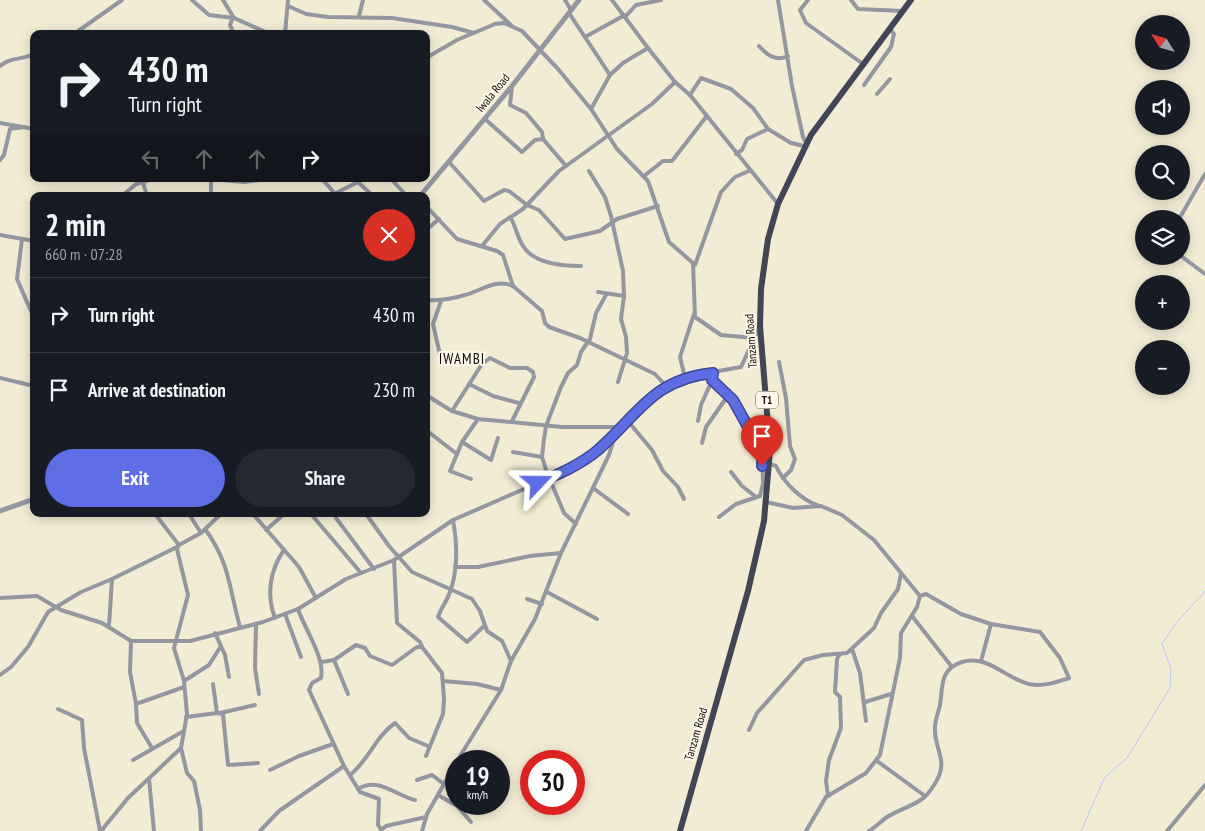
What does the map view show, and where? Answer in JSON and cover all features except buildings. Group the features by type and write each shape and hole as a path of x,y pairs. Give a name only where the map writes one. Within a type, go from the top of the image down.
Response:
{"highway":[{"name":"Tanzam Road","path":"680,831 752,574 766,502 770,464 769,419 760,326 762,273 778,204 805,144 911,0"}],"street":[{"path":"80,30 122,0"},
{"path":"192,0 209,15 233,18 261,30"},
{"path":"223,0 233,18"},
{"path":"285,30 288,0"},
{"path":"359,16 363,0"},
{"path":"484,0 541,49 591,109 616,150 644,176 658,206 669,242 692,261 694,267 694,314 680,357 684,378"},
{"path":"565,0 585,37 610,74"},
{"name":"Iwala Road","path":"423,192 512,86 579,0"},
{"path":"612,0 675,82 690,96 778,204"},
{"path":"585,37 625,16 636,6 661,0"},
{"path":"690,96 701,78 722,84 753,108 768,129 791,142 805,144 778,0"},
{"path":"808,0 800,10 806,23 863,64"},
{"path":"851,0 858,9 903,11"},
{"path":"288,6 306,14 328,17 392,18 452,27 474,33"},
{"path":"232,30 230,25 233,18"},
{"path":"430,56 474,33 499,23 513,26"},
{"path":"864,85 893,44 894,34 890,29"},
{"path":"759,46 774,58 780,59 788,56"},
{"path":"591,109 610,74 648,48"},
{"path":"0,66 9,59 30,56"},
{"path":"877,94 890,79"},
{"path":"482,246 500,224 527,205 566,166 652,104 675,82"},
{"path":"512,86 510,105 526,113 542,132 543,139 566,166"},
{"path":"644,176 663,161 672,161 706,117"},
{"path":"485,119 522,152 535,140 543,139"},
{"path":"0,123 30,128"},
{"path":"0,160 4,155 10,130 24,127"},
{"path":"736,154 742,150 747,139 768,129"},
{"path":"449,162 460,172 475,193 484,201 506,190 527,205 539,210 565,239 600,231 613,222 658,206"},
{"path":"589,171 605,197 613,222 623,271 624,296 621,319 626,337 626,360 618,382"},
{"path":"694,267 721,192 736,177 750,171"},
{"path":"1183,210 1205,174"},
{"path":"127,192 140,182"},
{"path":"324,182 333,192"},
{"path":"340,192 358,182 369,192"},
{"path":"393,182 403,192"},
{"path":"430,210 457,239 497,251 503,255 514,286"},
{"path":"510,217 522,244 528,252 550,264 581,266"},
{"path":"430,227 439,219"},
{"path":"0,236 30,240"},
{"path":"22,239 17,280 30,309"},
{"path":"1190,263 1205,274"},
{"path":"1205,268 1205,274"},
{"path":"430,300 441,301 466,295 491,285 507,283 514,286 542,311 545,322 549,327 588,342 655,374 666,386"},
{"path":"598,292 606,295 624,296"},
{"path":"576,524 564,513 542,456 546,426 566,375 577,365 581,352 588,342 599,307 606,295"},
{"path":"441,301 433,324 441,359"},
{"path":"694,314 721,335 754,338"},
{"path":"0,598 34,595 56,607 109,626 132,641 175,642 190,640 275,618 298,609 336,584 396,559 453,520 584,461 640,407 666,386 684,378 741,367 760,326"},
{"path":"452,411 488,358 515,369 530,369 534,377 519,403 512,421"},
{"path":"779,362 786,398 790,448 795,458 791,470 783,478"},
{"path":"698,421 701,404 712,380 713,373"},
{"path":"0,378 30,385"},
{"path":"712,380 728,394 747,425 755,431 762,442 763,484 758,496"},
{"path":"469,384 493,396 519,403"},
{"path":"702,443 706,427 728,394"},
{"path":"430,397 452,411 478,419 546,426 621,427"},
{"path":"471,479 450,472 462,442 478,419"},
{"path":"627,420 652,450 662,471 678,488 684,499"},
{"path":"464,750 501,690 511,661 542,604 561,553 609,454 616,432"},
{"path":"430,433 457,454"},
{"path":"462,442 491,460 498,438"},
{"path":"513,452 542,456"},
{"path":"770,464 776,466 783,478 799,494 842,515 874,540 920,596"},
{"path":"731,472 742,486 758,496"},
{"path":"593,488 628,514"},
{"path":"719,517 736,504 767,494"},
{"path":"0,511 30,500"},
{"path":"766,502 793,508 821,506"},
{"path":"157,517 178,546 188,595 184,616 175,642 175,650 184,681 186,717 182,732 181,748 187,773 194,781 200,810 201,831"},
{"path":"191,517 201,533"},
{"path":"0,675 11,667 29,646 48,612 81,592 112,579 178,546 201,533 217,517"},
{"path":"255,517 299,567 316,598"},
{"path":"266,530 281,517"},
{"path":"315,517 361,573"},
{"path":"368,517 396,559 418,576 465,594 474,602 480,611 484,626 489,633 504,643 511,661"},
{"path":"336,518 374,569"},
{"path":"453,520 456,537 452,589 438,615 439,619 466,642 484,626"},
{"path":"205,528 221,553 229,574 230,591 240,626"},
{"path":"275,618 270,602 270,580 284,550"},
{"path":"455,567 478,567 530,556 561,553"},
{"path":"396,559 397,623 420,642 440,670 443,681 444,709 428,746 426,756"},
{"path":"749,730 757,713 804,660 822,655 840,654 852,649 876,626 881,613 898,589 901,573"},
{"path":"109,626 112,579"},
{"path":"547,592 597,619"},
{"path":"806,831 818,807 828,796 856,781 877,761 884,742 891,694 900,658 901,633 923,593 958,612 991,624 1040,632 1062,661 1069,678 1043,685 1027,683 981,661 963,662 952,667 941,686 940,704 935,723 935,732 942,761 941,770 920,802 886,818 869,831"},
{"path":"527,599 542,604"},
{"path":"298,609 322,662 321,678 312,683 309,690 333,744 358,789 363,794 379,800 378,825 381,830 426,817"},
{"path":"285,614 301,657"},
{"path":"912,616 952,667"},
{"path":"256,624 255,668 259,694"},
{"path":"981,661 991,624"},
{"path":"215,633 225,655 229,678"},
{"path":"132,641 130,672 138,728 152,748"},
{"path":"184,681 209,666 221,646"},
{"path":"322,662 334,660 358,646 366,650 370,656 392,666 417,647 422,647"},
{"path":"852,649 858,664 865,702 866,721"},
{"path":"828,796 826,779 829,760 841,728 840,697 835,692 837,659 840,654"},
{"path":"334,660 348,694"},
{"path":"443,681 477,684 501,690"},
{"path":"213,684 219,713 224,717 228,765 258,763"},
{"path":"136,704 184,688"},
{"path":"865,702 891,694"},
{"path":"186,717 219,713 256,705"},
{"path":"58,709 82,720 84,748 101,831"},
{"path":"350,775 362,766 375,744 395,723 409,738 428,746"},
{"path":"133,760 182,732"},
{"path":"270,770 299,756 333,744"},
{"path":"101,831 121,805 181,748"},
{"path":"877,761 925,796"},
{"path":"260,831 279,811 344,766"},
{"path":"417,780 432,775 444,784 426,817 422,831"},
{"path":"149,779 154,831"},
{"path":"358,789 367,784 375,784 415,800"},
{"path":"1167,831 1205,785"},
{"path":"438,795 457,806 471,822"}],"waterway":[{"path":"1081,831 1105,777 1127,758 1170,688 1171,669 1162,644 1176,623 1205,591"}],"district":[{"name":"IWAMBI","path":"462,359"}],"route":[{"path":"538,483 584,461 598,450 640,407 666,386 684,378 713,373 712,380 733,400 747,425 759,436 763,447 762,466"}]}
